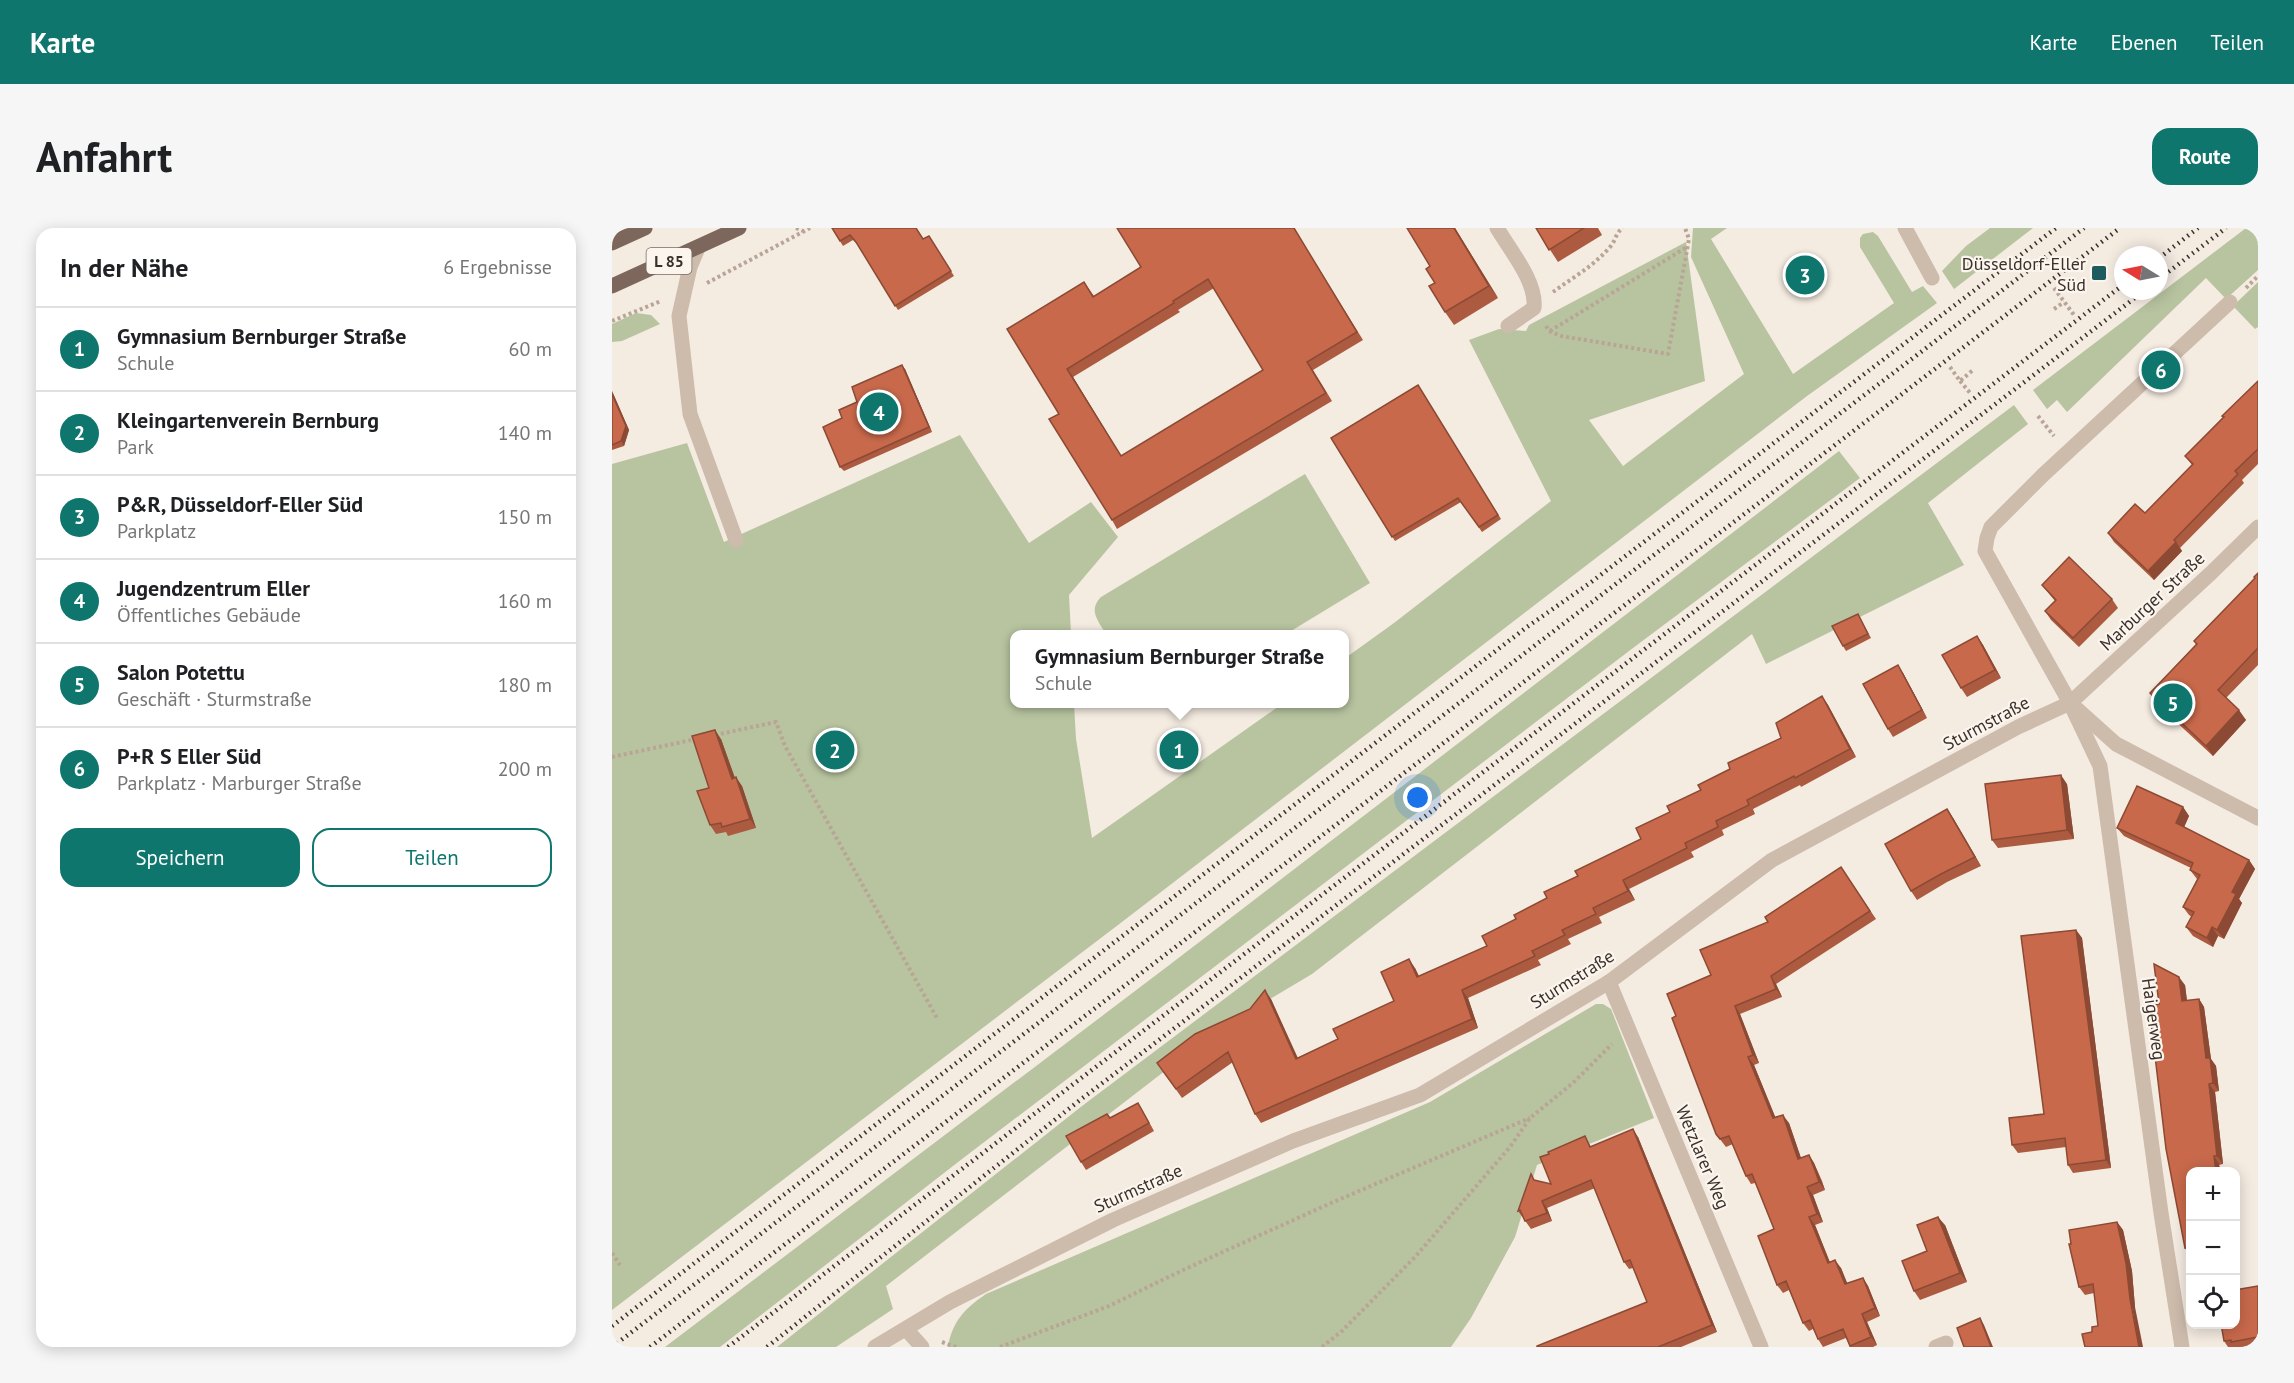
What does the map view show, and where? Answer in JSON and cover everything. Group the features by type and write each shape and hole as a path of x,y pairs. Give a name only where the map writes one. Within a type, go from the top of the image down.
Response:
{"main road":[{"name":"L 85","path":"612,243 645,228"},
{"name":"L 85","path":"612,286 698,248 730,230"}],"street":[{"path":"1497,228 1528,280 1535,302 1508,326"},
{"path":"1905,228 1932,278"},
{"path":"698,248 690,267 679,316 690,414 736,540"},
{"path":"2230,302 2043,475 1991,527 1986,551 2070,703 2116,744 2258,818"},
{"name":"Marburger Straße","path":"2070,703 2258,527"},
{"name":"Sturmstraße","path":"875,1347 950,1302 1113,1220 1293,1141 1420,1095 1609,982 1772,860 2018,727 2070,703"},
{"name":"Haigerweg","path":"2070,703 2100,766 2161,1213 2182,1347"},
{"name":"Wetzlarer Weg","path":"1609,982 1761,1347"},
{"path":"906,1329 922,1347"}],"path":[{"path":"796,228 803,230"},
{"path":"612,321 714,280 810,228"},
{"path":"1623,228 1618,231 1612,246 1591,266 1535,302 1549,331 1561,336 1668,354 1689,239 1684,228"},
{"path":"1549,331 1688,246"},
{"path":"2054,288 2074,315"},
{"path":"2054,309 2064,302"},
{"path":"1950,367 1971,394"},
{"path":"1960,381 1974,370"},
{"path":"711,736 776,722 784,746 937,1018"},
{"path":"612,757 700,738"},
{"path":"1000,1347 1109,1306 1321,1208 1530,1118 1573,1083 1628,1029"},
{"path":"1322,1347 1342,1331 1415,1257 1510,1147 1530,1118"},
{"path":"612,1253 620,1265"}],"green space":[{"path":"1693,228 1727,228 1711,239 1793,374 1894,303 1860,247 1860,238 1863,234 1873,232 1878,236 1912,292 1923,286 1937,303 1807,396 612,1310 612,464 687,443 724,542 960,435 1029,543 1091,502 1118,537 1069,595 1071,630 1010,630 1010,708 1074,708 1076,739 1092,838 1276,708 1349,708 1349,655 1551,501 1469,340 1499,329 1526,331 1529,325 1686,242 1705,381 1589,420 1623,466 1744,374 1691,257"},
{"path":"1990,228 2033,228 1954,289 1942,271 1966,246"},
{"path":"2246,228 2258,228 2258,270 2226,299 2206,278 2067,412 2057,400 2047,409 2033,390 2151,300 2168,300 2168,287"},
{"path":"2258,282 2258,327 2255,329 2233,306"},
{"path":"636,313 651,315 660,324 622,341 612,342 612,324"},
{"path":"2014,405 2028,424 1928,503 1964,565 1766,664 1752,634 1312,974 1218,1030 886,1286 893,1309 836,1347 777,1347 1082,1106"},
{"path":"1839,451 1860,478 962,1159 720,1347 665,1347 1168,966"},
{"path":"1305,474 1370,583 1293,630 1103,630 1097,620 1095,611 1095,606 1101,597"},
{"path":"1596,1004 1603,1004 1611,1009 1654,1118 1537,1165 1515,1237 1471,1318 1451,1347 948,1347 953,1330 961,1316 986,1294 1430,1102"}],"building":[{"path":"832,228 916,228 923,239 929,236 951,271 895,306 856,242 850,235 840,241"},
{"path":"1117,228 1294,228 1357,332 1307,362 1326,393 1112,520 1049,419 1059,414 1007,329 1084,282 1093,297 1141,267","holes":["1208,279 1263,370 1121,456 1067,369 1174,303 1173,301"]},
{"path":"1407,228 1454,228 1489,286 1445,312 1429,286 1435,283 1426,269 1430,266"},
{"path":"1536,228 1584,228 1549,250"},
{"path":"902,365 929,427 840,467 823,427 842,418 839,410 857,402 852,387"},
{"path":"2258,381 2258,449 2235,471 2238,474 2174,540 2176,542 2148,571 2108,533 2135,504 2145,513 2193,464 2185,456"},
{"path":"1418,385 1498,515 1479,527 1458,498 1392,537 1331,438"},
{"path":"612,394 626,426 621,441 612,445"},
{"path":"2069,557 2112,599 2073,638 2045,611 2056,600 2042,585"},
{"path":"2258,573 2258,648 2218,690 2239,710 2206,746 2150,693 2197,644 2194,641"},
{"path":"1858,614 1868,634 1843,646 1832,626"},
{"path":"1977,636 1995,670 1961,688 1942,655"},
{"path":"1898,665 1922,710 1888,729 1863,684"},
{"path":"1822,696 1850,749 1747,800 1749,805 1716,821 1718,827 1685,843 1687,848 1623,880 1628,891 1593,908 1596,914 1562,930 1565,935 1532,951 1535,956 1462,990 1472,1019 1255,1114 1228,1052 1176,1089 1157,1063 1195,1034 1250,1009 1265,990 1296,1059 1338,1039 1333,1029 1394,1001 1381,972 1409,959 1417,977 1487,946 1482,936 1516,919 1514,915 1547,898 1544,892 1578,876 1575,871 1641,839 1636,828 1670,812 1667,806 1701,790 1698,785 1730,769 1728,763 1781,738 1776,723"},
{"path":"715,730 732,779 736,777 750,819 722,827 721,823 710,825 697,791 709,788 692,736"},
{"path":"2061,775 2067,830 1992,840 1985,784"},
{"path":"2137,786 2183,807 2176,823 2249,860 2232,892 2236,894 2217,930 2212,927 2207,938 2186,927 2194,912 2183,907 2200,875 2190,870 2193,863 2117,828"},
{"path":"1947,809 1975,857 1911,891 1885,844"},
{"path":"1841,867 1870,911 1771,976 1776,989 1735,1006 1753,1055 1748,1057 1773,1118 1783,1115 1798,1159 1809,1155 1816,1173 1819,1182 1807,1187 1817,1214 1809,1217 1828,1263 1835,1260 1845,1284 1863,1278 1875,1308 1862,1314 1871,1337 1850,1346 1843,1329 1818,1339 1810,1320 1803,1323 1786,1281 1777,1285 1758,1236 1774,1229 1752,1174 1746,1176 1729,1136 1720,1139 1716,1134 1672,1018 1676,1016 1667,994 1711,975 1700,950 1768,922 1765,917"},
{"path":"2076,930 2106,1160 2068,1165 2065,1138 2012,1145 2009,1118 2044,1114 2021,936"},
{"path":"2154,964 2179,977 2182,1001 2199,999 2206,1058 2210,1058 2213,1083 2209,1084 2217,1156 2214,1156 2215,1167 2186,1167 2185,1248 2166,1149 2149,1005 2159,1004"},
{"path":"1138,1103 1149,1123 1081,1162 1066,1136 1107,1114 1110,1118"},
{"path":"1633,1129 1712,1325 1658,1347 1537,1347 1647,1302 1630,1260 1624,1262 1591,1180 1542,1201 1547,1213 1525,1221 1520,1210 1518,1211 1531,1174 1534,1180 1551,1184 1540,1157 1585,1136 1590,1147"},
{"path":"1938,1217 1960,1273 1914,1291 1902,1261 1927,1251 1917,1225"},
{"path":"2117,1222 2139,1347 2085,1347 2082,1334 2092,1332 2092,1327 2098,1326 2093,1284 2079,1287 2069,1244 2071,1244 2069,1230"},
{"path":"2258,1286 2258,1337 2231,1342 2231,1340 2224,1341 2222,1329 2240,1329 2240,1289"},
{"path":"1980,1318 1991,1347 1964,1347 1957,1328"}],"railway":[{"path":"612,1326 1527,627 1590,583 2056,228"},
{"path":"612,1347 2084,228"},
{"path":"650,1347 2120,228"},
{"path":"2168,251 2198,228"},
{"path":"2168,272 2226,228"},
{"path":"728,1347 2114,292"},
{"path":"767,1347 1080,1100 2132,300"}],"place":[{"name":"Düsseldorf-Eller Süd","path":"2099,273"},
{"name":"P&R, Düsseldorf-Eller Süd","path":"1805,275"},
{"name":"P+R S Eller Süd","path":"2161,370"},
{"name":"Jugendzentrum Eller","path":"879,412"},
{"name":"Salon Potettu","path":"2173,703"},
{"name":"Kleingartenverein Bernburg","path":"835,750"},
{"name":"Gymnasium Bernburger Straße","path":"1179,750"}]}
